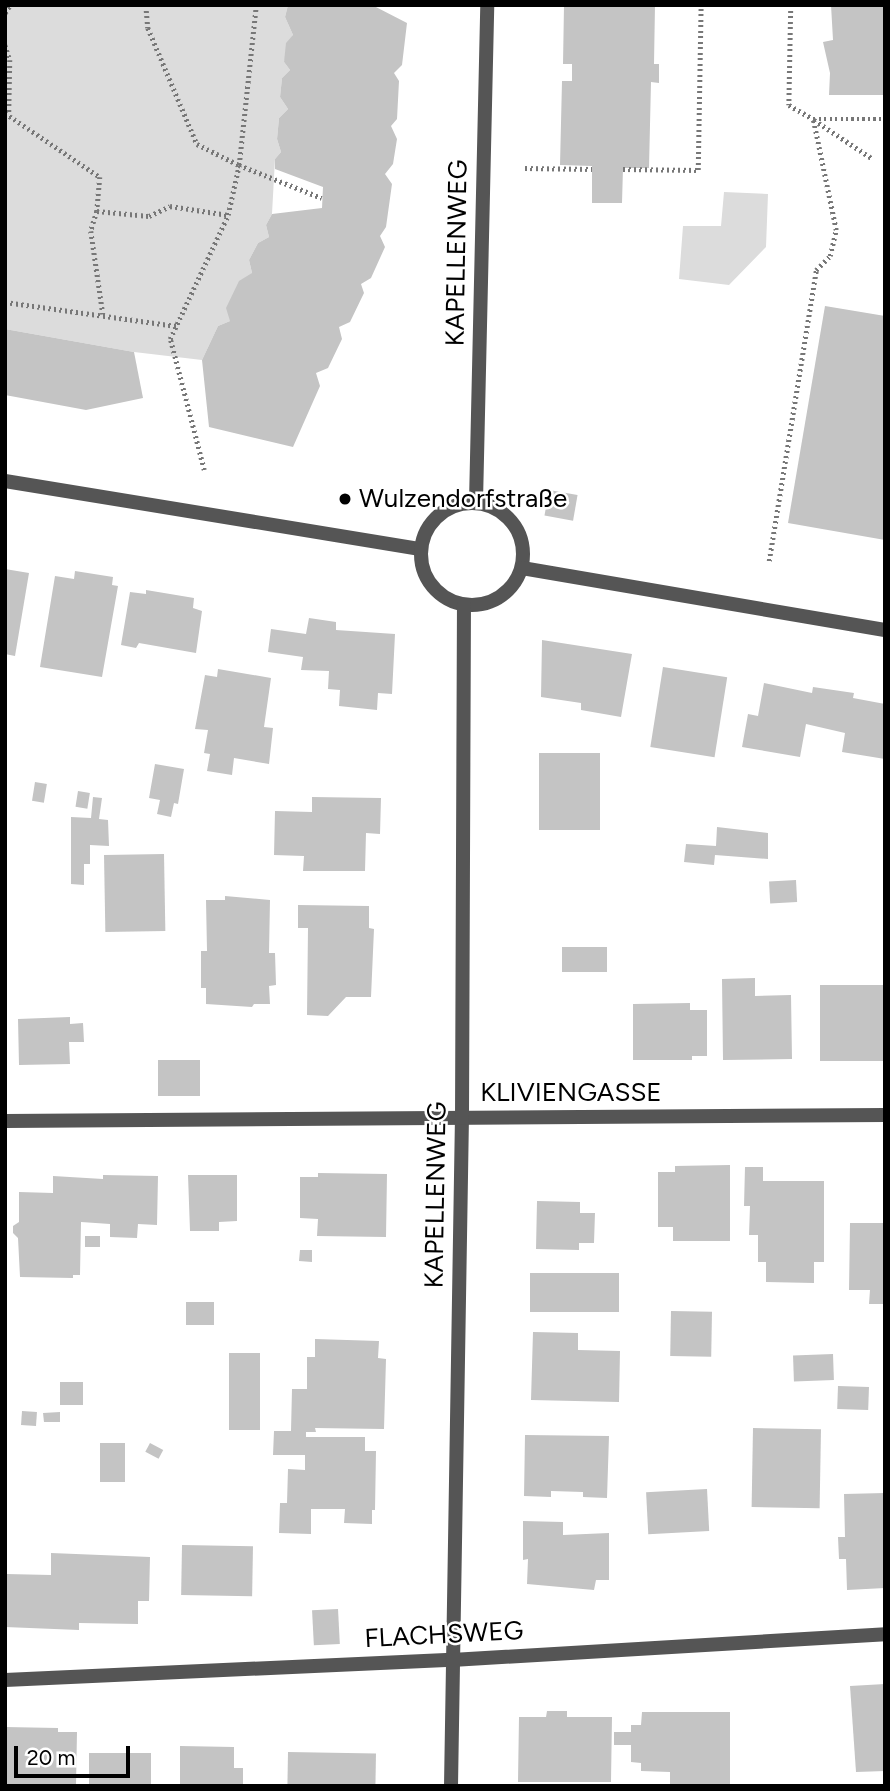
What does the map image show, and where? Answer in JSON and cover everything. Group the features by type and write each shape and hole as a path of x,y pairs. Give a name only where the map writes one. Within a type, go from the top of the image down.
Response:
{"street":[{"name":"KAPELLENWEG","path":"477,502 487,5"},
{"path":"5,481 420,549"},
{"path":"477,502 508,516 523,542 522,568 513,585 489,603 464,605 441,596 424,576 420,549 429,524 453,505 477,502"},
{"path":"522,568 885,631"},
{"name":"KAPELLENWEG","path":"451,1786 462,1118 464,605"},
{"name":"KLIVIENGASSE","path":"5,1121 885,1115"},
{"name":"FLACHSWEG","path":"5,1680 452,1660 885,1634"}],"path":[{"path":"5,13 10,5"},
{"path":"146,5 148,28 197,144 239,165 323,198"},
{"path":"204,470 170,340 228,215 239,165 256,5"},
{"path":"623,169 698,170 701,5"},
{"path":"791,5 789,105 873,159"},
{"path":"5,45 10,60 7,113 100,177 97,211 91,231 103,314"},
{"path":"813,119 885,119"},
{"path":"769,561 816,270 830,256 836,230 813,119"},
{"path":"525,168 592,169"},
{"path":"97,211 149,216 170,206 228,215"},
{"path":"5,302 176,326"}],"shaded area":[{"path":"5,5 288,5 285,17 293,35 284,62 290,70 282,78 280,97 288,109 279,118 277,139 281,152 275,159 272,214 266,225 269,237 258,243 249,260 252,273 230,321 218,326 202,360 134,352 5,329"},
{"path":"724,192 768,194 766,247 729,285 679,279 683,226 721,226"}],"building":[{"path":"288,5 372,5 407,23 402,65 394,73 399,81 397,119 391,126 397,139 393,164 385,174 392,184 386,227 380,236 385,247 371,278 361,284 364,293 350,322 339,327 342,339 328,368 316,373 320,386 293,447 209,427 202,360 218,326 230,321 226,308 239,281 252,273 249,260 258,243 269,237 266,225 272,214 322,208 323,187 275,169 275,159 281,152 277,139 279,118 288,109 280,97 282,78 290,70 284,62 286,43 293,35 285,17"},
{"path":"564,5 655,5 654,64 659,64 659,83 651,82 649,168 623,168 622,203 592,203 592,166 560,165 562,81 572,81 572,64 563,64"},
{"path":"831,5 885,5 885,95 829,95 830,73 823,42 833,40"},
{"path":"825,306 885,316 885,540 788,523"},
{"path":"5,329 134,352 143,398 86,410 5,395"},
{"path":"549,490 578,495 573,521 544,516"},
{"path":"5,569 29,573 15,656 5,654"},
{"path":"75,571 113,577 112,585 118,586 102,677 40,667 55,576 74,579"},
{"path":"146,590 194,598 193,608 202,611 196,653 139,643 136,648 121,645 130,592 146,594"},
{"path":"309,618 336,622 336,630 395,634 392,694 378,693 377,710 339,706 340,690 328,689 329,671 301,670 303,657 268,652 271,629 306,634"},
{"path":"542,640 632,654 621,717 581,710 581,703 541,697"},
{"path":"663,667 727,677 715,757 650,747"},
{"path":"218,669 271,678 264,727 273,728 269,764 234,758 232,775 207,771 210,754 204,753 208,730 195,729 205,675 217,677"},
{"path":"764,683 812,693 813,687 854,693 853,698 885,704 885,759 842,752 845,733 806,724 800,757 742,747 748,714 758,716"},
{"path":"539,753 600,753 600,830 539,830"},
{"path":"155,764 184,769 178,804 174,803 171,817 157,814 160,800 149,798"},
{"path":"35,782 47,784 44,803 32,801"},
{"path":"78,791 90,793 87,809 75,807"},
{"path":"93,797 102,798 99,819 108,820 109,846 90,845 90,864 84,864 84,885 71,884 71,817 91,818"},
{"path":"312,797 381,798 380,834 366,833 365,871 303,871 304,856 274,855 275,811 312,812"},
{"path":"717,827 768,833 768,859 715,855 714,865 684,862 686,844 716,846"},
{"path":"164,854 165,931 105,932 104,855"},
{"path":"796,880 797,902 770,903 769,881"},
{"path":"225,896 270,900 269,953 275,953 276,985 269,986 270,1004 254,1004 252,1007 206,1004 206,988 201,988 201,951 207,951 206,900 225,900"},
{"path":"298,905 369,906 369,928 374,929 371,997 346,997 328,1016 307,1015 308,928 298,928"},
{"path":"562,947 607,947 607,972 562,972"},
{"path":"755,978 755,996 791,995 792,1059 723,1060 722,979"},
{"path":"820,985 885,985 885,1061 820,1061"},
{"path":"690,1003 690,1010 707,1010 707,1056 692,1056 692,1060 633,1060 633,1004"},
{"path":"70,1017 70,1024 83,1023 84,1042 69,1042 70,1064 19,1065 18,1019"},
{"path":"158,1060 200,1060 200,1096 158,1096"},
{"path":"730,1165 730,1241 673,1241 673,1227 658,1227 658,1172 675,1172 675,1166"},
{"path":"745,1167 763,1167 763,1181 824,1181 824,1262 814,1262 814,1283 766,1282 766,1262 758,1262 758,1235 749,1235 750,1206 744,1206"},
{"path":"318,1173 387,1174 386,1237 317,1236 318,1219 300,1218 300,1177 318,1177"},
{"path":"103,1175 158,1176 157,1225 138,1224 137,1238 110,1237 110,1224 81,1222 80,1275 73,1275 73,1278 20,1277 18,1238 13,1233 13,1226 19,1222 19,1192 53,1193 53,1176 103,1179"},
{"path":"188,1175 237,1175 237,1221 219,1222 219,1231 190,1231"},
{"path":"537,1201 580,1202 580,1213 595,1213 594,1243 579,1243 579,1250 536,1249"},
{"path":"850,1223 885,1223 885,1304 869,1304 870,1290 849,1290"},
{"path":"85,1236 100,1236 100,1247 85,1247"},
{"path":"300,1250 312,1250 312,1262 299,1261"},
{"path":"530,1273 619,1273 619,1312 530,1312"},
{"path":"186,1302 214,1302 214,1325 186,1325"},
{"path":"671,1311 712,1312 711,1357 670,1356"},
{"path":"533,1332 578,1333 578,1350 620,1351 619,1402 531,1400"},
{"path":"315,1339 379,1341 378,1358 386,1359 384,1429 315,1428 316,1432 306,1432 306,1437 365,1437 365,1451 376,1451 375,1510 372,1510 372,1524 344,1523 345,1509 311,1509 311,1534 279,1533 280,1503 287,1503 288,1469 305,1470 305,1455 273,1455 274,1431 291,1431 292,1389 307,1389 307,1357 315,1357"},
{"path":"229,1353 260,1353 260,1430 229,1430"},
{"path":"833,1354 834,1380 794,1381 793,1355"},
{"path":"60,1382 83,1382 83,1405 60,1405"},
{"path":"838,1386 869,1387 868,1410 837,1409"},
{"path":"22,1411 37,1412 36,1426 21,1425"},
{"path":"60,1412 60,1422 44,1422 43,1413"},
{"path":"753,1428 821,1429 820,1508 752,1507"},
{"path":"525,1435 609,1436 607,1498 583,1497 583,1492 551,1491 551,1497 524,1496"},
{"path":"100,1443 125,1443 125,1482 100,1482"},
{"path":"150,1443 163,1450 159,1459 145,1452"},
{"path":"707,1489 709,1531 648,1534 646,1492"},
{"path":"885,1493 885,1588 847,1590 846,1559 839,1559 838,1537 845,1537 844,1494"},
{"path":"523,1521 563,1522 563,1535 609,1533 609,1580 596,1580 594,1590 527,1584 528,1559 523,1560"},
{"path":"182,1545 253,1546 252,1596 181,1595"},
{"path":"51,1553 150,1557 149,1601 138,1601 138,1624 79,1623 79,1630 5,1627 6,1574 51,1575"},
{"path":"338,1609 340,1644 314,1645 312,1610"},
{"path":"885,1684 885,1771 856,1772 850,1686"},
{"path":"547,1711 567,1711 567,1717 612,1717 611,1782 518,1782 519,1717 546,1717"},
{"path":"642,1712 730,1712 730,1786 670,1786 670,1772 641,1771 641,1763 631,1762 631,1745 614,1745 614,1732 631,1732 631,1725 641,1725"},
{"path":"5,1727 58,1728 58,1732 77,1732 76,1786 5,1786"},
{"path":"180,1746 234,1747 234,1768 243,1768 243,1786 180,1786"},
{"path":"288,1752 376,1754 375,1786 287,1786"},
{"path":"89,1753 151,1753 151,1786 89,1786"}],"place":[{"name":"Wulzendorfstraße","path":"345,499"}]}
